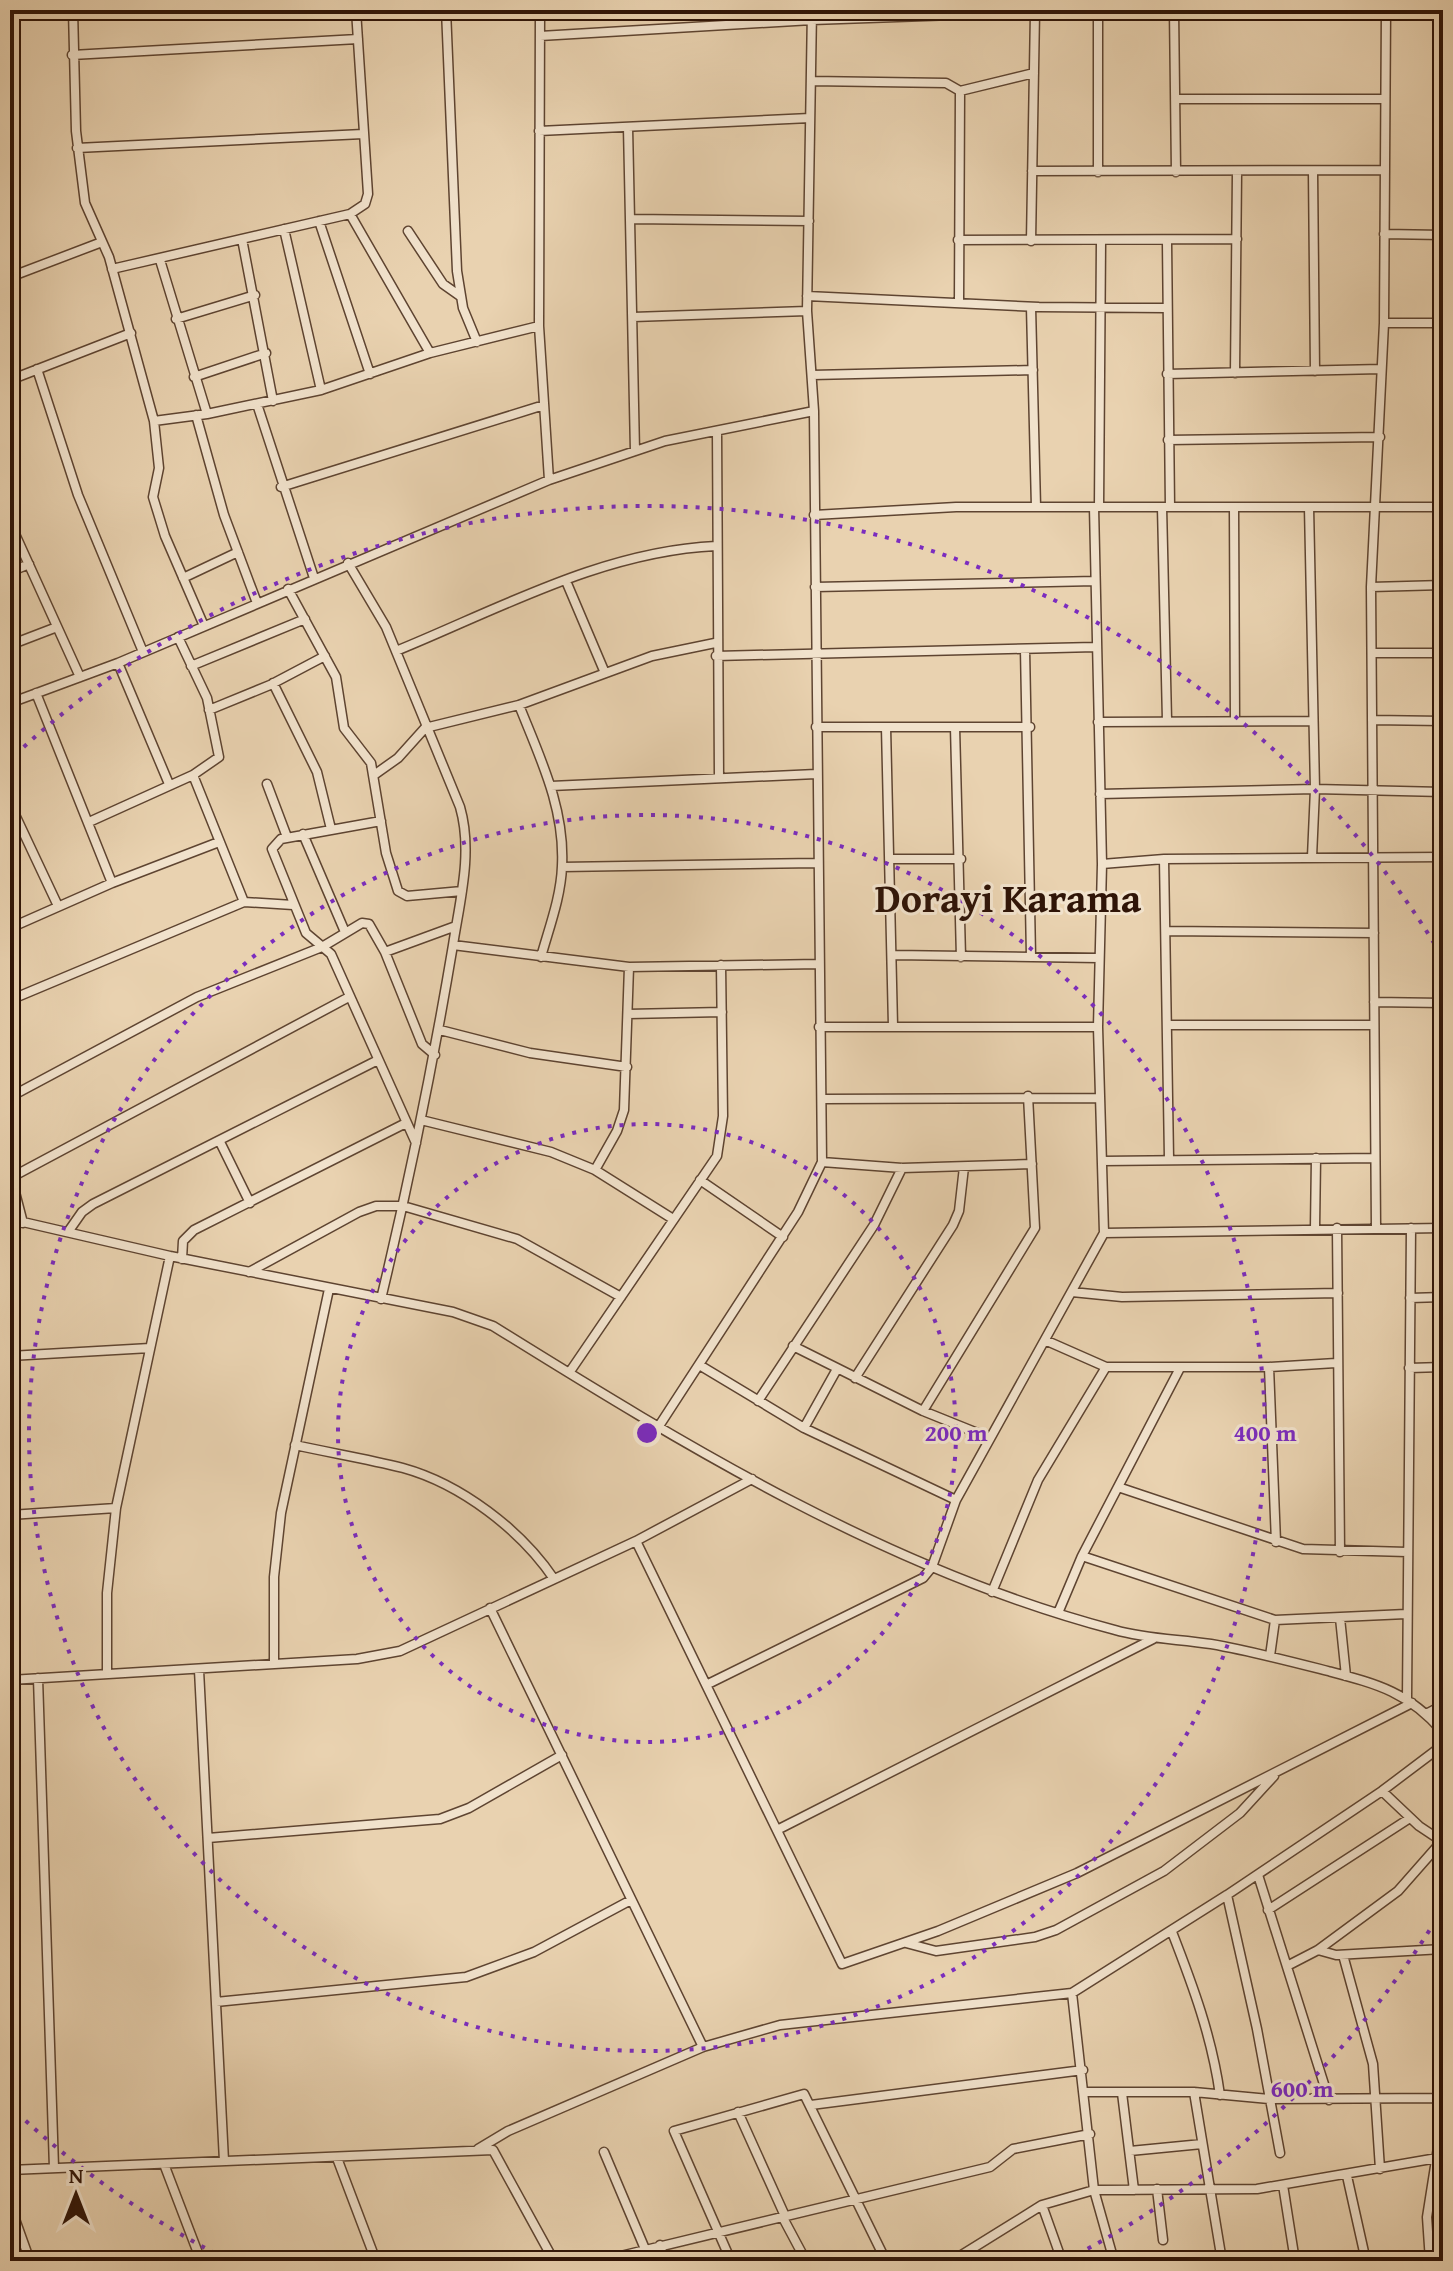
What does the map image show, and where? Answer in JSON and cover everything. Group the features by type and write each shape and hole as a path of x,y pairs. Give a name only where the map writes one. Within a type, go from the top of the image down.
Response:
{"main road":[{"path":"1430,2261 1443,2253"}],"street":[{"path":"73,10 77,148 85,203 112,269 154,421 159,468 153,497 204,626"},
{"path":"112,269 350,214 365,204 368,194 356,10"},
{"path":"446,10 460,296 477,342"},
{"path":"540,10 539,326 549,480"},
{"path":"659,1426 783,1237 822,1162 814,411 807,311 812,10"},
{"path":"540,36 812,20 1098,10 1098,172"},
{"path":"1174,10 1176,172"},
{"path":"1376,1227 1371,587 1384,323 1386,10"},
{"path":"1031,241 1035,12"},
{"path":"72,55 358,39"},
{"path":"811,81 946,83 960,91 1034,73"},
{"path":"959,303 960,91"},
{"path":"1175,99 1385,99"},
{"path":"539,131 810,118"},
{"path":"628,127 635,451"},
{"path":"77,148 363,134"},
{"path":"1032,171 1237,173 1384,170"},
{"path":"1313,171 1315,371"},
{"path":"1235,373 1237,173"},
{"path":"350,214 430,353"},
{"path":"631,219 809,221"},
{"path":"319,221 370,374"},
{"path":"284,229 321,390"},
{"path":"408,231 443,284 460,296"},
{"path":"1384,234 1443,235"},
{"path":"242,239 273,401"},
{"path":"958,240 1167,242 1237,239"},
{"path":"708,1684 915,1585 932,1567 956,1500 1047,1341 1104,1233 1098,1027 1102,864 1095,647 1101,241"},
{"path":"10,277 102,242"},
{"path":"1167,242 1167,720"},
{"path":"160,260 207,414"},
{"path":"176,319 255,295"},
{"path":"807,296 1031,307 1166,308"},
{"path":"1031,307 1036,507"},
{"path":"633,317 807,311"},
{"path":"1384,323 1443,323"},
{"path":"154,421 207,414 321,390 430,353 539,326"},
{"path":"10,380 131,333"},
{"path":"194,377 266,353"},
{"path":"37,369 78,495 143,652"},
{"path":"1167,374 1381,369"},
{"path":"812,375 1033,370"},
{"path":"257,404 281,487 314,578"},
{"path":"281,487 544,405"},
{"path":"10,703 118,663 549,480 635,451 814,411"},
{"path":"196,415 257,603"},
{"path":"717,431 715,643 719,778"},
{"path":"1168,440 1380,437"},
{"path":"814,515 1036,507 1443,507"},
{"path":"1234,507 1235,720"},
{"path":"1309,507 1315,789 1312,857"},
{"path":"10,523 80,677"},
{"path":"396,651 566,581 655,551 716,546"},
{"path":"183,578 238,552"},
{"path":"348,563 386,627 463,816 466,832 462,891 440,1030 381,1299"},
{"path":"10,572 29,564"},
{"path":"566,581 605,673"},
{"path":"815,587 1095,581"},
{"path":"1371,587 1443,585"},
{"path":"288,589 340,688 344,728 371,763 392,874 402,895 462,891"},
{"path":"191,666 305,619"},
{"path":"10,645 57,627"},
{"path":"89,822 193,775 219,757 209,710 178,637"},
{"path":"374,775 398,758 425,728 519,705 652,656 715,643"},
{"path":"716,656 1095,647"},
{"path":"1025,649 1030,727 1031,956"},
{"path":"1372,653 1443,653"},
{"path":"209,710 273,683 325,656"},
{"path":"118,663 169,784"},
{"path":"273,683 317,772 331,829"},
{"path":"36,693 112,883"},
{"path":"519,705 551,786 561,824 562,867 541,957"},
{"path":"1372,720 1443,721"},
{"path":"1098,722 1313,721"},
{"path":"816,727 1030,727"},
{"path":"886,727 892,859 893,1026"},
{"path":"955,727 961,859 961,957"},
{"path":"551,786 816,774"},
{"path":"193,775 244,902"},
{"path":"267,784 287,837"},
{"path":"1100,794 1315,789 1443,792"},
{"path":"10,804 58,906"},
{"path":"381,821 287,837 273,845 272,849 309,937 331,954 416,1144"},
{"path":"303,834 345,932"},
{"path":"10,928 112,883 219,842"},
{"path":"1102,864 1164,859 1443,857"},
{"path":"892,859 961,859"},
{"path":"1164,859 1169,1158"},
{"path":"562,867 817,863"},
{"path":"10,1000 244,902 293,905"},
{"path":"10,1097 197,997 322,947 362,923 369,924 385,952 391,976 422,1044 435,1055"},
{"path":"385,952 456,926"},
{"path":"1166,931 1374,933"},
{"path":"453,945 629,967 818,964"},
{"path":"894,955 1099,958"},
{"path":"569,1373 717,1156 722,1138 721,965"},
{"path":"595,1170 621,1121 627,1067 629,967"},
{"path":"23,1223 11,1175 349,997"},
{"path":"1374,1002 1443,1003"},
{"path":"628,1014 722,1012"},
{"path":"1167,1025 1374,1025"},
{"path":"819,1027 1098,1027"},
{"path":"440,1030 530,1053 627,1067"},
{"path":"68,1232 82,1212 93,1204 378,1060"},
{"path":"923,1411 1031,1238 1037,1220 1028,1096"},
{"path":"823,1099 1099,1098"},
{"path":"421,1120 536,1147 595,1170 673,1219"},
{"path":"182,1259 186,1236 406,1123"},
{"path":"220,1142 250,1203"},
{"path":"1315,1228 1316,1158"},
{"path":"1102,1161 1375,1158"},
{"path":"822,1162 902,1168 1032,1164"},
{"path":"855,1378 953,1225 959,1211 964,1167"},
{"path":"758,1401 874,1225 902,1168"},
{"path":"700,1180 783,1237"},
{"path":"248,1272 359,1212 376,1206 403,1206 517,1239 621,1297"},
{"path":"10,1219 182,1259 453,1312 493,1326 815,1515 932,1567 992,1592 1116,1631 1270,1656 1381,1685 1410,1701 1443,1732"},
{"path":"1337,1228 1340,1552"},
{"path":"1410,1701 1406,1614 1411,1228"},
{"path":"1104,1233 1443,1228"},
{"path":"107,1674 107,1593 116,1508 170,1256"},
{"path":"274,1663 274,1577 281,1513 329,1289"},
{"path":"1072,1292 1122,1297 1338,1293"},
{"path":"1410,1298 1443,1297"},
{"path":"1047,1341 1106,1367 1269,1367 1336,1363"},
{"path":"793,1346 923,1411 990,1438"},
{"path":"10,1356 150,1348"},
{"path":"701,1366 804,1428 956,1500"},
{"path":"992,1592 1038,1480 1106,1367"},
{"path":"1269,1367 1276,1542"},
{"path":"1409,1368 1443,1367"},
{"path":"1058,1613 1082,1556 1180,1368"},
{"path":"804,1428 837,1369"},
{"path":"295,1445 425,1476 471,1501 520,1536 536,1552 554,1579"},
{"path":"10,1680 357,1659 400,1651 636,1541 752,1479"},
{"path":"1118,1487 1276,1542 1340,1552 1407,1552"},
{"path":"10,1515 116,1508"},
{"path":"636,1541 779,1829 842,1964 1077,1873 1410,1701"},
{"path":"1082,1556 1275,1620 1406,1614"},
{"path":"490,1608 703,2047"},
{"path":"1340,1618 1346,1676"},
{"path":"1270,1656 1275,1620"},
{"path":"779,1829 1154,1638"},
{"path":"199,1670 224,2161"},
{"path":"38,1678 54,2168"},
{"path":"1426,1714 1443,1705"},
{"path":"478,2149 508,2131 703,2047 780,2025 1072,1993 1258,1875 1382,1791 1443,1745"},
{"path":"208,1838 440,1819 469,1808 562,1755"},
{"path":"905,1942 936,1951 1035,1937 1056,1930 1164,1871 1240,1813 1277,1772"},
{"path":"1289,1965 1318,1950 1398,1891 1442,1842 1410,1818 1382,1791"},
{"path":"1268,1910 1410,1818"},
{"path":"1258,1875 1289,1965 1329,2100"},
{"path":"1227,1895 1257,2029 1280,2153"},
{"path":"216,2002 466,1977 534,1952 631,1900"},
{"path":"1172,1932 1215,2054 1220,2095"},
{"path":"1318,1950 1343,1955 1443,1949"},
{"path":"1343,1955 1373,2064 1380,2169"},
{"path":"1072,1993 1086,2092 1094,2190 1114,2261"},
{"path":"1430,2261 1427,2217 1439,2158 1443,2066"},
{"path":"811,2105 1083,2070"},
{"path":"1086,2092 1194,2092 1269,2099 1442,2098"},
{"path":"1194,2092 1222,2261"},
{"path":"1122,2093 1134,2190"},
{"path":"731,2261 674,2131 804,2094 886,2261"},
{"path":"738,2112 806,2261"},
{"path":"600,2261 990,2167 1013,2149 1090,2134"},
{"path":"1130,2151 1202,2144"},
{"path":"10,2170 337,2158 478,2149 498,2153 554,2261"},
{"path":"604,2152 645,2249"},
{"path":"337,2158 376,2261"},
{"path":"952,2261 1042,2205 1094,2190 1283,2185 1439,2158"},
{"path":"164,2164 201,2261"},
{"path":"1347,2176 1366,2261"},
{"path":"1283,2185 1295,2261"},
{"path":"1157,2189 1163,2240"},
{"path":"10,2205 30,2261"},
{"path":"1042,2205 1062,2261"},
{"path":"660,2245 665,2261"},
{"path":"967,2251 972,2261"}],"district":[{"name":"Dorayi Karama","path":"1008,897"}]}
